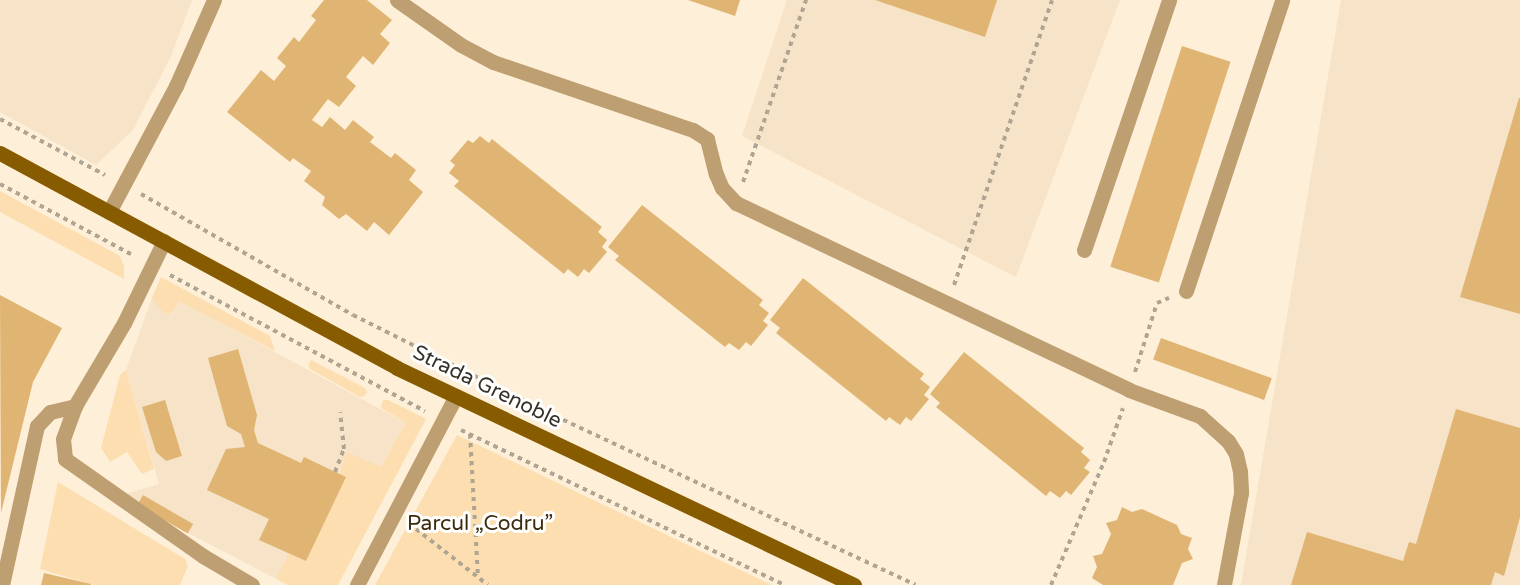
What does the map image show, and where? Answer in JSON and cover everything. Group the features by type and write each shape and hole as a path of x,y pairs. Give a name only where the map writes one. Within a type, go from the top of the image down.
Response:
{"main road":[{"name":"Strada Grenoble","path":"0,153 397,368 854,585"}],"street":[{"path":"109,212 125,186 176,86 214,0"},
{"path":"397,0 461,45 493,62 693,130 707,139 722,188 736,203 1129,390 1200,416 1228,441 1236,454 1241,493 1224,585"},
{"path":"1084,250 1169,0"},
{"path":"1186,291 1282,0"},
{"path":"164,240 124,322 75,406 63,439 64,459 203,556 252,585"},
{"path":"357,585 456,396"},
{"path":"3,585 37,426 50,412 75,406"}],"path":[{"path":"736,203 806,0"},
{"path":"948,303 1053,0"},
{"path":"0,119 364,320 555,416 915,585"},
{"path":"0,184 443,421 785,585"},
{"path":"1051,585 1104,462 1157,303 1186,291"},
{"path":"335,472 344,449 340,412"},
{"path":"470,434 478,577"},
{"path":"416,529 488,585"}],"shaded area":[{"path":"0,0 192,0 171,56 133,130 96,165 0,112"},
{"path":"787,0 1120,0 1016,277 742,136"},
{"path":"1341,0 1520,0 1520,585 1241,585"},
{"path":"152,298 163,313 172,314 179,300 406,423 381,468 347,453 359,520 288,585 188,533 193,524 143,495 137,504 122,495 159,484 126,370"}],"green space":[{"path":"0,191 120,256 124,266 124,279 0,212"},
{"path":"161,277 270,336 275,351 179,301 171,314 163,313 152,298"},
{"path":"311,360 365,388 367,392 360,397 310,369 308,365"},
{"path":"126,370 154,469 142,474 127,452 110,462 101,448 120,375"},
{"path":"383,400 388,400 426,419 338,585 288,585 276,579 289,553 306,561 345,477 340,474 347,452 381,467 406,423 381,408"},
{"name":"Parcul „Codru”","path":"457,435 772,585 375,585"},
{"path":"58,482 185,559 188,566 180,585 94,585 40,569"}],"building":[{"path":"324,0 367,0 392,20 380,34 390,43 373,65 363,56 346,77 356,86 339,107 328,99 312,120 322,127 330,117 345,130 353,120 374,137 370,142 391,158 395,153 416,170 409,180 423,192 389,235 374,222 367,231 346,214 339,219 322,205 325,197 304,181 311,171 293,158 290,162 227,112 261,70 274,81 286,66 277,58 294,37 299,42 316,20 311,16"},
{"path":"688,0 740,0 735,16"},
{"path":"875,0 997,0 985,37"},
{"path":"1182,46 1231,62 1159,282 1110,267"},
{"path":"1520,98 1520,314 1460,297"},
{"path":"480,136 489,143 492,139 602,227 598,232 607,240 602,247 607,252 589,273 584,269 578,277 568,269 564,274 454,186 459,181 449,173 455,165 450,161 468,140 473,143"},
{"path":"642,205 763,300 759,305 769,313 763,321 768,325 751,346 746,342 739,350 729,343 725,347 615,260 619,256 608,247"},
{"path":"803,278 924,374 920,379 930,387 924,395 929,399 911,421 906,417 900,425 889,417 886,421 776,333 780,328 770,320"},
{"path":"0,295 62,328 33,382 1,513"},
{"path":"1161,338 1272,378 1264,400 1153,360"},
{"path":"238,349 257,415 254,430 258,443 301,463 304,457 346,477 306,561 259,540 269,519 207,490 226,449 245,447 241,434 227,426 208,358"},
{"path":"964,352 1084,448 1081,452 1090,460 1084,468 1090,472 1071,495 1066,491 1060,498 1050,491 1046,496 936,407 940,403 930,394"},
{"path":"165,400 182,456 166,461 156,452 142,407"},
{"path":"1456,409 1520,428 1520,517 1504,576 1495,572 1491,585 1291,585 1307,532 1403,561 1409,542 1416,544"},
{"path":"143,495 193,524 188,534 138,505"},
{"path":"1122,507 1132,512 1142,509 1177,525 1181,534 1192,538 1188,549 1193,559 1182,563 1173,585 1103,585 1092,578 1097,567 1093,556 1102,554 1111,534 1106,523 1117,520"},
{"path":"44,573 91,584 91,585 41,585"}]}
